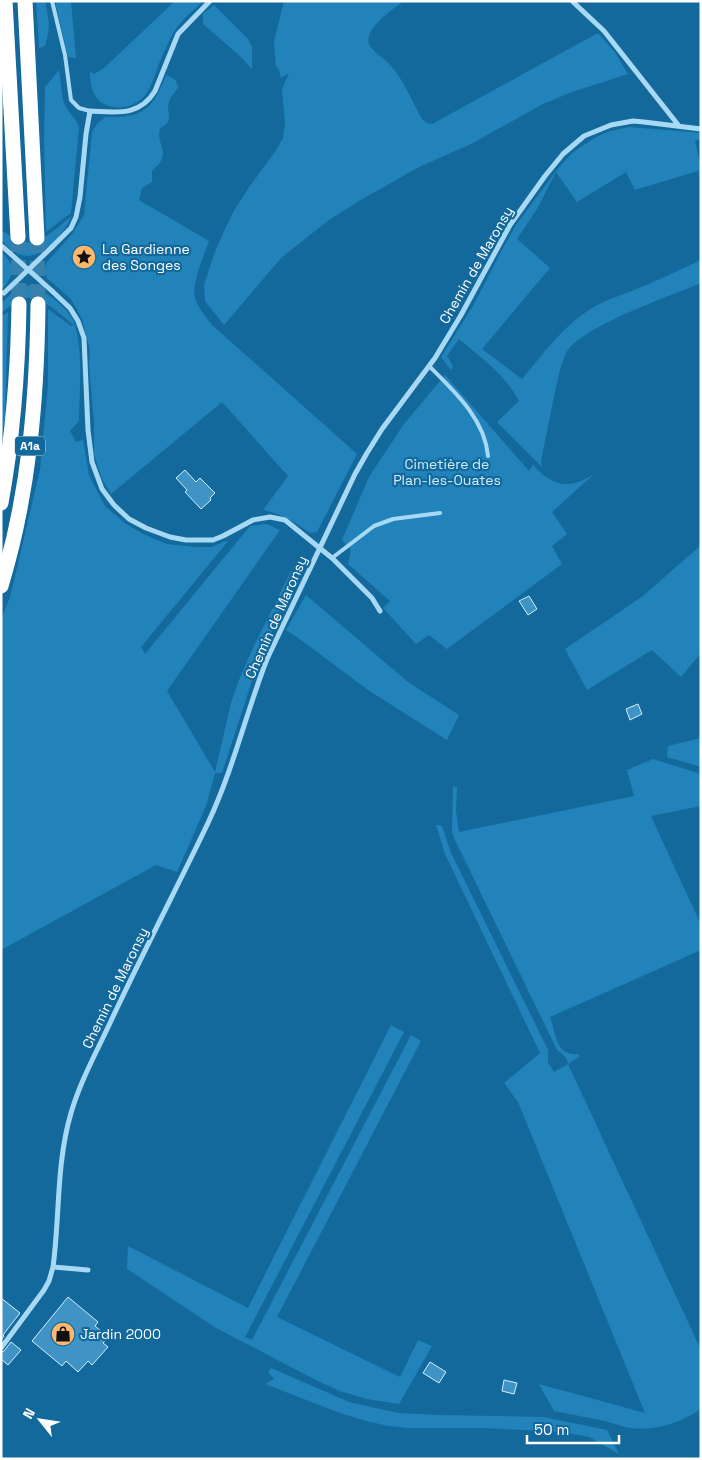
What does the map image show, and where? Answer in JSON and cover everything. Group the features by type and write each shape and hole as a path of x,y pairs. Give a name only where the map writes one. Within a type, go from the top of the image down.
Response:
{"highway":[{"path":"5,1 18,237"},
{"path":"25,1 37,238"},
{"name":"A1a","path":"1,503 9,457 14,410 19,304"},
{"name":"A1a","path":"1,586 22,500 28,458 36,393 38,304"}],"street":[{"path":"3,295 71,228 76,217 80,197 90,111 129,111 145,103 155,91 178,34 210,1"},
{"path":"572,1 604,31 680,126"},
{"name":"Chemin de Maronsy","path":"1,1348 49,1281 53,1267 60,1165 67,1129 78,1094 122,996 220,797 267,659 367,453 429,366 462,315 510,225 550,169 577,141 592,132 617,124 644,122 701,128"},
{"path":"2,246 70,308 78,321 84,338 88,430 92,462 102,488 114,505 146,528 170,537 186,540 213,540 253,520 270,516 285,520 332,558 372,598 380,611"},
{"path":"53,1267 88,1270"}],"lane":[{"path":"52,1 65,55 71,100 79,108 90,111"},
{"path":"429,366 470,411 484,435 488,456"},
{"path":"332,558 374,526 393,519 440,513"}],"green space":[{"path":"36,1 45,1 49,24 45,46 39,48"},
{"path":"55,1 71,1 76,58 68,57"},
{"path":"175,1 203,1 174,32 151,85 143,98 135,104 126,107 106,105 93,92 90,72 94,74 104,68"},
{"path":"284,1 404,1 375,25 369,38 369,44 396,72 422,119 427,123 432,124 598,33 614,51 628,74 572,92 543,104 471,144 419,167 359,201 329,220 282,257 224,325 205,301 204,285 216,249 233,212 283,138 285,123 282,89 289,73 281,78 278,67 276,67 274,42"},
{"path":"214,5 248,39 252,47 252,69 203,24 203,14"},
{"path":"59,70 64,103 79,128 71,213 46,232 45,87"},
{"path":"166,75 176,81 178,88 168,106 168,123 160,128 159,137 163,157 152,171 152,182 142,188 139,200 209,241 194,292 202,312 212,325 357,454 317,532 310,533 282,516 263,510 288,476 222,402 111,494 102,479 94,454 94,422 89,365 90,350 82,319 71,299 47,278 44,271 47,262 72,234 84,215 92,132 105,117 129,116 145,110 156,96"},
{"path":"629,127 701,133 701,140 695,140 701,170 635,190 626,172 577,202 556,172 537,209 517,239 550,268 482,349 522,379 572,323 597,305 701,260 701,283 607,322 589,332 566,353 553,401 541,461 542,467 497,422 519,401 500,375 459,339 447,356 453,366 451,370 441,357 473,306 516,225 556,171 572,153 594,138 607,132"},
{"path":"72,216 57,239 42,252 34,255 25,256 16,253 1,240 1,230 22,241 31,242 39,240"},
{"path":"1,252 9,261 12,271 9,281 1,290"},
{"path":"30,285 55,300 67,311 74,322 80,359 79,421 70,431 76,442 83,440 89,475 105,506 126,524 145,535 167,544 211,547 229,540 141,647 145,654 250,526 267,524 280,530 167,691 215,772 231,703 239,680 291,571 300,572 259,659 222,773 215,773 206,806 177,872 156,865 1,950 1,620 10,597 40,470 48,384 48,309 71,326 74,325 49,306 35,299 21,299 1,313 1,304 11,294 21,287"},
{"path":"8,312 5,418 1,438 1,317"},
{"name":"Cimetière de Plan-les-Ouates","path":"445,375 529,471 533,465 547,478 562,484 577,482 594,474 552,512 567,534 552,546 562,564 447,649 429,635 416,644 383,608 390,601 348,564 351,550 342,540 369,477 404,424"},
{"path":"701,545 701,653 681,677 652,650 587,690 565,649 643,596"},
{"path":"306,595 408,682 459,715 447,740 368,690 286,630"},
{"path":"701,738 701,767 667,757 668,746"},
{"path":"653,759 701,774 701,806 651,816 701,925 701,950 550,1017 555,1036 561,1048 571,1054 579,1054 579,1057 568,1064 563,1054 557,1050 455,840 452,832 453,786 457,787 456,811 459,832 634,796 627,770"},
{"path":"436,825 442,826 451,853 548,1050 548,1063 554,1072 568,1064 701,1350 701,1409 667,1425 640,1429 630,1428 554,1411 539,1384 645,1413 518,1102 504,1083 540,1053 445,854"},
{"path":"391,1025 404,1032 245,1337 252,1340 411,1035 421,1041 277,1317 400,1377 418,1340 432,1346 399,1404 367,1399 340,1391 316,1380 216,1328 127,1269 128,1246 248,1308"},
{"path":"271,1368 349,1402 398,1413 543,1417 607,1430 619,1454 589,1437 562,1432 483,1428 409,1428 366,1421 265,1384 274,1379 268,1372"}],"building":[{"path":"185,470 196,482 200,478 215,493 210,498 211,500 201,509 185,492 187,490 176,478"},
{"path":"529,596 537,609 528,615 519,601"},
{"path":"638,704 642,714 630,720 626,709"},
{"path":"68,1297 98,1322 95,1326 108,1337 103,1343 108,1347 92,1365 88,1361 78,1372 66,1361 62,1366 32,1341"},
{"path":"1,1298 20,1313 1,1340"},
{"path":"11,1342 21,1350 8,1365 1,1359 1,1352"},
{"path":"430,1362 446,1372 439,1383 423,1373"},
{"path":"504,1380 517,1383 514,1394 502,1391"}],"tunnel":[{"path":"18,237 19,304"},
{"path":"37,238 38,304"}],"place":[{"name":"La Gardienne des Songes","path":"84,257"},
{"name":"Jardin 2000","path":"63,1334"}]}
